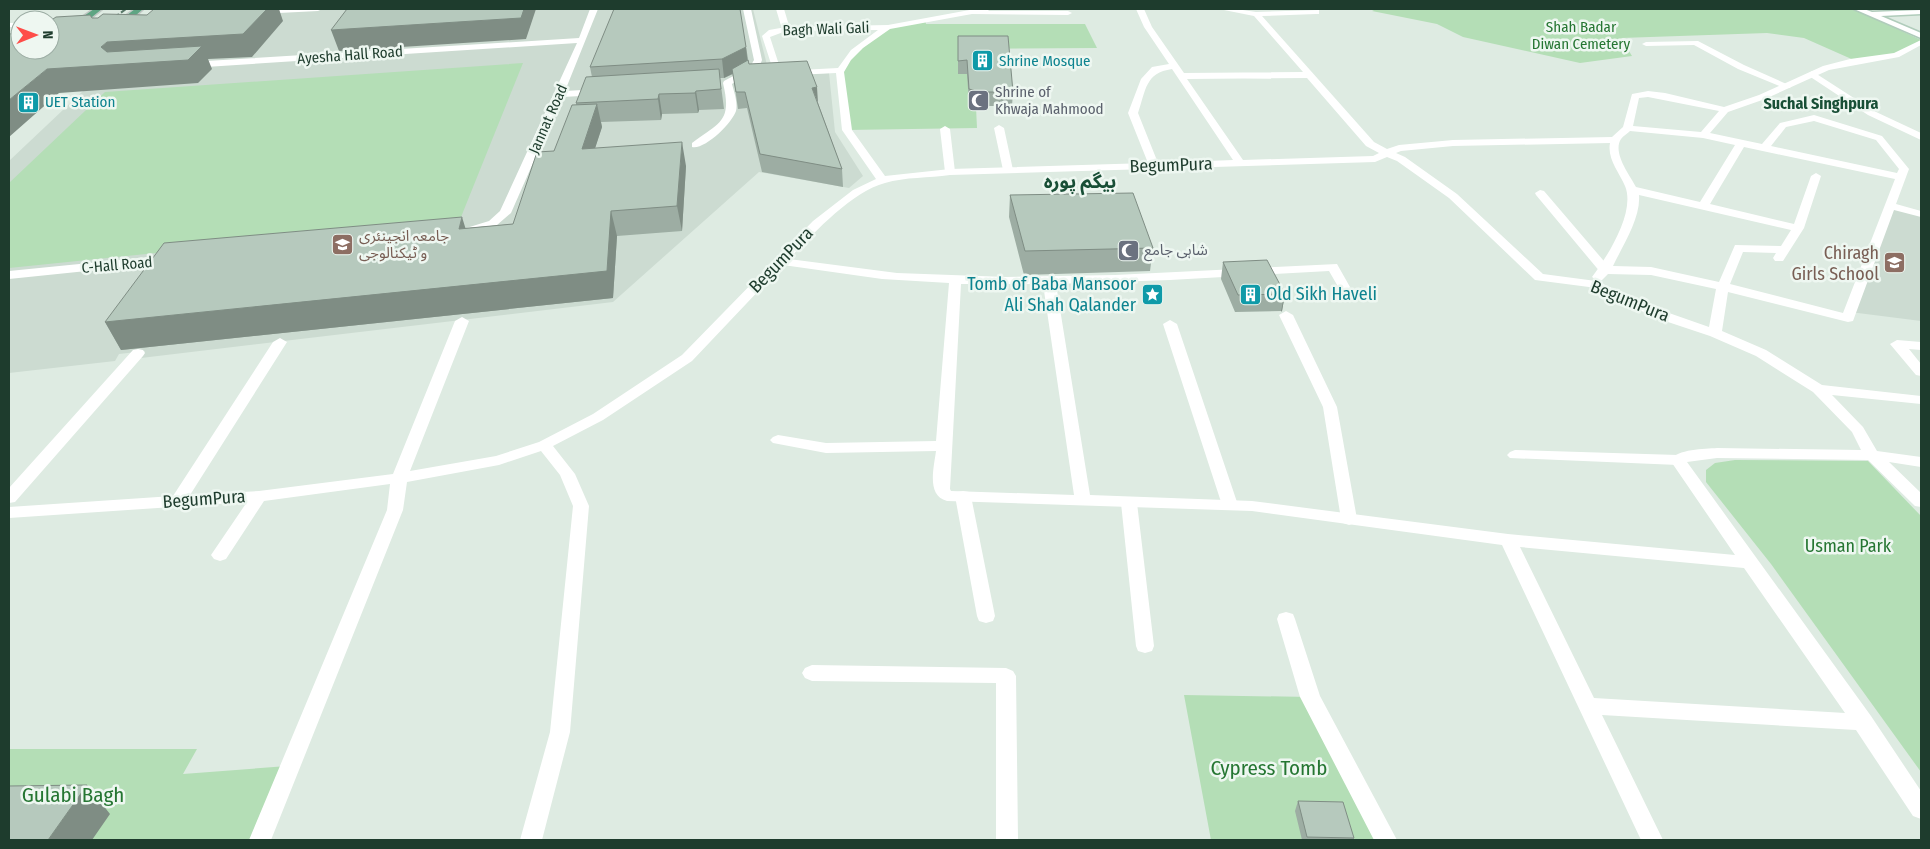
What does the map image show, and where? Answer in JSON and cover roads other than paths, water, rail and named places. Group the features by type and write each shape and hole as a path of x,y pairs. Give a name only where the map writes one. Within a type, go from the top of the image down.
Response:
{"main road":[{"path":"64,34 98,9"},
{"path":"112,31 139,9"}],"street":[{"path":"251,13 318,9"},
{"name":"Jannat Road","path":"458,232 482,228 493,223 505,213 559,94 594,9"},
{"path":"696,145 717,129 731,111 731,98 722,84 755,68 757,65 758,60 747,9"},
{"path":"780,9 786,29"},
{"path":"940,9 947,16"},
{"name":"Bagh Wali Gali","path":"888,27 862,44 841,70 778,74 766,36 772,32 786,29 888,27 986,9"},
{"path":"1140,9 1148,27 1241,164"},
{"path":"1223,9 1256,14 1316,12 1313,9"},
{"path":"1858,9 1921,36"},
{"path":"1871,14 1921,12"},
{"path":"961,14 1068,13"},
{"path":"1256,14 1370,144 1387,153 1398,148 1453,143 1614,140 1628,128 1635,96 1648,94 1665,96 1725,110"},
{"path":"124,20 141,19"},
{"path":"65,22 80,22"},
{"name":"Ayesha Hall Road","path":"177,66 582,40"},
{"path":"1703,134 1725,110 1787,86 1812,74 1850,62 1896,55 1921,42"},
{"path":"1646,44 1695,43 1741,67 1787,86"},
{"path":"1154,166 1133,113 1144,81 1155,69 1176,66"},
{"path":"841,70 847,130 882,180"},
{"path":"1812,74 1871,113 1921,137"},
{"path":"1183,76 1308,75"},
{"path":"559,94 608,92"},
{"path":"1540,193 1605,270 1651,271 1724,286 1848,318 1904,169 1880,138 1814,118 1783,126 1764,148"},
{"path":"999,128 1008,170"},
{"path":"1628,128 1703,134 1901,176"},
{"path":"945,129 950,172"},
{"path":"1592,284 1605,270 1634,204 1633,190 1616,158 1614,140"},
{"path":"1703,206 1741,143"},
{"name":"BegumPura","path":"9,512 259,496 399,478 499,460 544,446 598,417 687,358 780,261 837,206 870,184 882,180 950,172 1375,159 1387,153 1402,159 1453,196 1540,277 1592,284 1664,316 1715,333 1761,353 1818,389 1858,430 1872,454 1921,502"},
{"path":"1715,333 1724,286 1739,248 1781,254 1798,228 1816,176"},
{"path":"1633,190 1798,228"},
{"path":"1890,206 1921,214"},
{"name":"C-Hall Road","path":"9,275 184,258"},
{"path":"780,261 895,277 955,280 1153,277 1333,267 1344,287"},
{"path":"955,280 942,491 947,496 1252,506 1508,540 1748,562"},
{"path":"1049,280 1083,501"},
{"path":"1286,315 1330,406 1349,519"},
{"path":"260,840 395,510 399,478 462,321"},
{"path":"1170,324 1230,505"},
{"path":"178,501 280,342"},
{"path":"1921,346 1897,344 1921,372"},
{"path":"9,498 138,353"},
{"path":"1818,389 1921,400"},
{"path":"778,440 826,448 946,446"},
{"path":"531,840 560,732 581,506 567,474 544,446"},
{"path":"1515,455 1678,460 1693,455 1717,454 1872,454 1921,462"},
{"path":"1678,460 1748,562 1864,722 1921,809"},
{"path":"220,555 259,496"},
{"path":"963,496 986,616"},
{"path":"1130,502 1144,646"},
{"path":"1508,540 1652,840"},
{"path":"1286,619 1310,697 1386,840"},
{"path":"812,673 1006,676 1007,840"},
{"path":"1588,706 1864,722"}],"railway":[{"path":"108,22 126,9"}],"place":[{"name":"Shrine Mosque","path":"983,61"},
{"name":"Shrine of Khwaja Mahmood","path":"979,101"},
{"name":"UET Station","path":"29,102"},
{"name":"جامعہ انجینئری و ٹیکنالوجی","path":"343,245"},
{"name":"شاہی جامع","path":"1128,250"},
{"name":"Chiragh Girls School","path":"1895,263"},
{"name":"Tomb of Baba Mansoor Ali Shah Qalander","path":"1152,294"},
{"name":"Old Sikh Haveli","path":"1250,294"}],"district":[{"name":"Suchal Singhpura","path":"1821,103"},
{"name":"بیگم پورہ","path":"1080,181"}],"park label":[{"name":"Shah Badar Diwan Cemetery","path":"1581,36"},
{"name":"Usman Park","path":"1848,546"},
{"name":"Cypress Tomb","path":"1269,768"},
{"name":"Gulabi Bagh","path":"73,795"}]}
